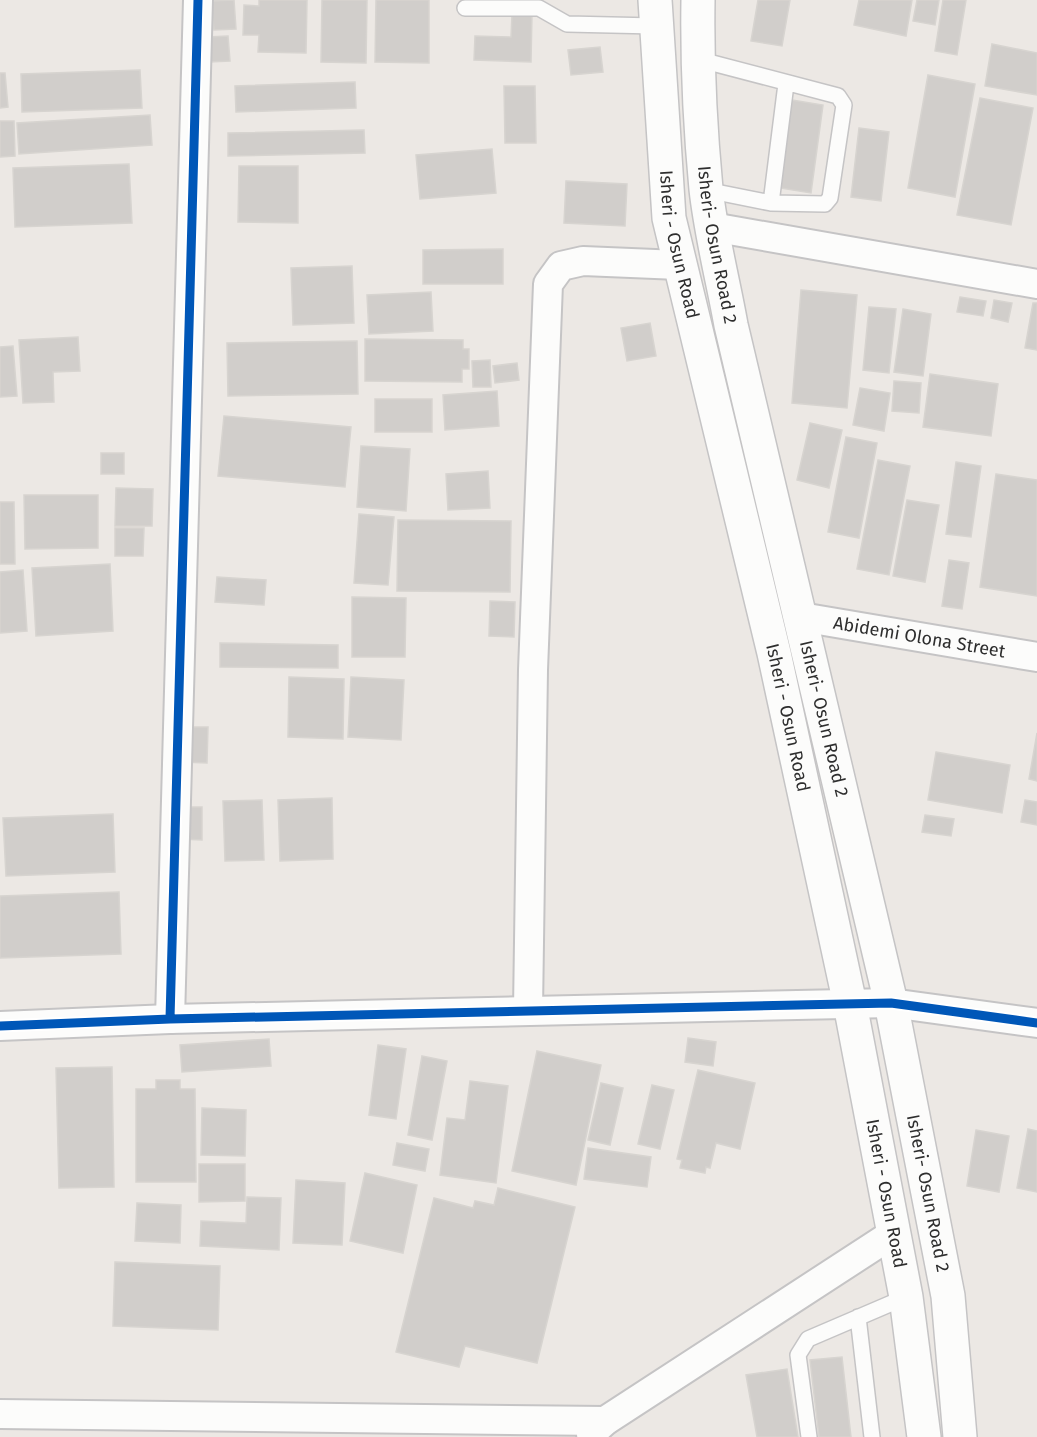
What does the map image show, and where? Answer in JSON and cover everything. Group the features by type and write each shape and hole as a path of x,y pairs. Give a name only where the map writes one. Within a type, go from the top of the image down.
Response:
{"main road":[{"name":"Isheri- Osun Road 2","path":"698,0 697,59 706,190 712,226 731,325 891,1003 948,1296 960,1437"},
{"name":"Isheri - Osun Road","path":"655,13 669,218 774,653 850,1004 906,1298 924,1437"}],"street":[{"path":"170,1019 198,0"},
{"path":"712,226 1037,284"},
{"path":"528,1010 533,670 548,284 561,266 583,261 679,265"},
{"name":"Abidemi Olona Street","path":"801,617 1037,657"},
{"path":"0,1026 170,1019 891,1003 1037,1023"},
{"path":"0,1414 596,1429 894,1233"}],"lane":[{"path":"465,8 539,8 567,24 655,13"},
{"path":"697,59 838,96 844,105 830,198 825,204 771,202 706,190"},
{"path":"771,202 786,84"},
{"path":"809,1437 798,1355 808,1339 906,1298"},
{"path":"858,1317 872,1437"}],"building":[{"path":"234,0 236,29 214,30 211,1"},
{"path":"259,0 307,0 306,53 258,52 259,35 243,35 244,5 259,6"},
{"path":"322,0 367,0 366,63 321,62"},
{"path":"376,0 429,0 429,63 375,62"},
{"path":"758,0 790,0 782,46 751,41"},
{"path":"859,0 912,0 906,36 854,25"},
{"path":"917,0 939,0 935,25 913,21"},
{"path":"943,0 966,0 957,55 935,51"},
{"path":"512,14 532,14 531,62 474,60 475,36 511,37"},
{"path":"228,36 230,61 209,62 207,37"},
{"path":"992,44 1037,53 1037,95 985,86"},
{"path":"600,47 603,72 571,75 568,50"},
{"path":"140,70 142,108 22,112 21,74"},
{"path":"0,73 5,73 8,107 0,108"},
{"path":"928,75 975,84 955,197 908,188"},
{"path":"355,82 356,108 236,112 235,86"},
{"path":"504,86 535,86 536,143 505,143"},
{"path":"980,98 1033,108 1011,225 957,215"},
{"path":"792,100 823,105 811,193 780,188"},
{"path":"150,115 152,145 19,154 17,123"},
{"path":"0,121 14,121 15,156 0,157"},
{"path":"859,128 889,132 881,201 851,197"},
{"path":"364,130 365,153 228,156 228,133"},
{"path":"492,149 496,193 420,199 416,155"},
{"path":"129,164 132,223 15,227 13,168"},
{"path":"239,166 298,166 298,223 238,222"},
{"path":"566,181 627,184 625,226 564,223"},
{"path":"503,249 503,284 423,284 423,250"},
{"path":"352,266 354,323 293,325 291,268"},
{"path":"801,290 857,295 847,408 792,403"},
{"path":"431,292 433,331 369,334 367,295"},
{"path":"960,297 986,301 983,316 957,312"},
{"path":"994,300 1012,303 1008,322 991,318"},
{"path":"1033,303 1037,303 1037,350 1025,348"},
{"path":"869,307 896,309 889,373 863,370"},
{"path":"903,309 931,314 923,376 894,372"},
{"path":"650,323 656,356 627,361 621,328"},
{"path":"78,337 80,371 53,372 54,402 23,403 19,340"},
{"path":"365,339 463,340 463,349 469,349 469,369 462,369 462,382 365,381"},
{"path":"357,341 358,394 228,396 227,343"},
{"path":"13,346 17,396 0,397 0,347"},
{"path":"490,360 491,387 473,387 472,361"},
{"path":"517,363 519,380 495,383 493,366"},
{"path":"930,374 998,384 991,436 923,427"},
{"path":"894,381 921,383 919,413 892,411"},
{"path":"860,388 890,393 884,431 853,425"},
{"path":"497,391 499,426 445,430 443,395"},
{"path":"375,399 432,399 432,432 375,432"},
{"path":"224,416 351,427 345,487 218,476"},
{"path":"810,423 842,430 829,488 797,480"},
{"path":"846,437 877,443 859,538 828,532"},
{"path":"361,446 410,449 406,511 357,507"},
{"path":"101,453 124,453 124,474 101,474"},
{"path":"878,460 910,466 889,575 857,569"},
{"path":"956,462 981,466 971,537 946,534"},
{"path":"488,471 490,508 448,510 446,474"},
{"path":"996,474 1037,480 1037,596 980,587"},
{"path":"116,488 153,489 152,526 115,526"},
{"path":"24,495 98,495 98,548 25,549"},
{"path":"907,500 939,505 925,582 893,576"},
{"path":"0,502 14,502 15,564 0,564"},
{"path":"359,514 394,517 388,585 354,583"},
{"path":"398,520 511,521 510,592 397,591"},
{"path":"115,528 144,528 143,556 115,556"},
{"path":"949,560 969,563 962,609 942,606"},
{"path":"110,564 113,631 36,636 32,568"},
{"path":"23,570 27,631 0,633 0,572"},
{"path":"217,577 266,580 264,605 215,602"},
{"path":"352,597 406,598 405,657 352,657"},
{"path":"490,601 515,602 514,637 489,636"},
{"path":"220,643 338,645 338,668 220,667"},
{"path":"289,677 344,679 343,739 288,737"},
{"path":"351,677 404,680 401,740 348,737"},
{"path":"183,727 208,727 207,763 182,762"},
{"path":"1037,733 1037,781 1029,779"},
{"path":"936,752 1010,765 1002,813 928,800"},
{"path":"332,798 333,859 280,861 278,800"},
{"path":"262,800 264,860 225,861 223,801"},
{"path":"1025,800 1037,802 1037,825 1021,822"},
{"path":"181,807 202,807 202,840 181,839"},
{"path":"113,814 115,872 6,876 3,818"},
{"path":"925,815 954,819 951,836 922,832"},
{"path":"119,892 121,954 0,958 0,896"},
{"path":"688,1038 716,1042 713,1066 685,1062"},
{"path":"269,1039 271,1066 182,1072 180,1045"},
{"path":"378,1045 406,1049 396,1119 369,1115"},
{"path":"537,1051 601,1065 576,1185 512,1171"},
{"path":"422,1056 447,1061 432,1140 408,1135"},
{"path":"112,1067 114,1187 59,1188 56,1068"},
{"path":"698,1070 755,1083 740,1149 716,1143 710,1168 706,1167 705,1173 680,1168 682,1160 677,1159"},
{"path":"156,1080 180,1080 180,1089 195,1089 196,1182 136,1182 136,1089 156,1089"},
{"path":"470,1081 508,1086 496,1183 440,1175 447,1118 465,1120"},
{"path":"601,1083 623,1088 610,1145 588,1140"},
{"path":"652,1085 674,1090 660,1149 638,1144"},
{"path":"202,1108 246,1110 245,1156 201,1155"},
{"path":"1028,1129 1037,1131 1037,1192 1017,1188"},
{"path":"976,1130 1009,1136 999,1192 967,1186"},
{"path":"397,1143 429,1149 425,1171 393,1165"},
{"path":"588,1148 651,1157 647,1187 584,1179"},
{"path":"199,1164 245,1164 245,1201 199,1202"},
{"path":"365,1173 417,1185 403,1253 350,1241"},
{"path":"296,1180 345,1183 342,1245 293,1243"},
{"path":"498,1188 575,1207 537,1363 465,1346 459,1367 396,1352 434,1198 473,1208 475,1201 494,1205"},
{"path":"247,1197 281,1198 279,1250 200,1246 201,1221 246,1223"},
{"path":"137,1203 181,1205 180,1243 135,1241"},
{"path":"115,1262 220,1266 218,1330 113,1326"},
{"path":"842,1357 851,1437 819,1437 810,1360"},
{"path":"787,1369 798,1437 757,1437 746,1375"}],"cycle path":[{"path":"170,1019 198,0"},
{"path":"0,1026 170,1019 891,1003 1037,1023"}]}
